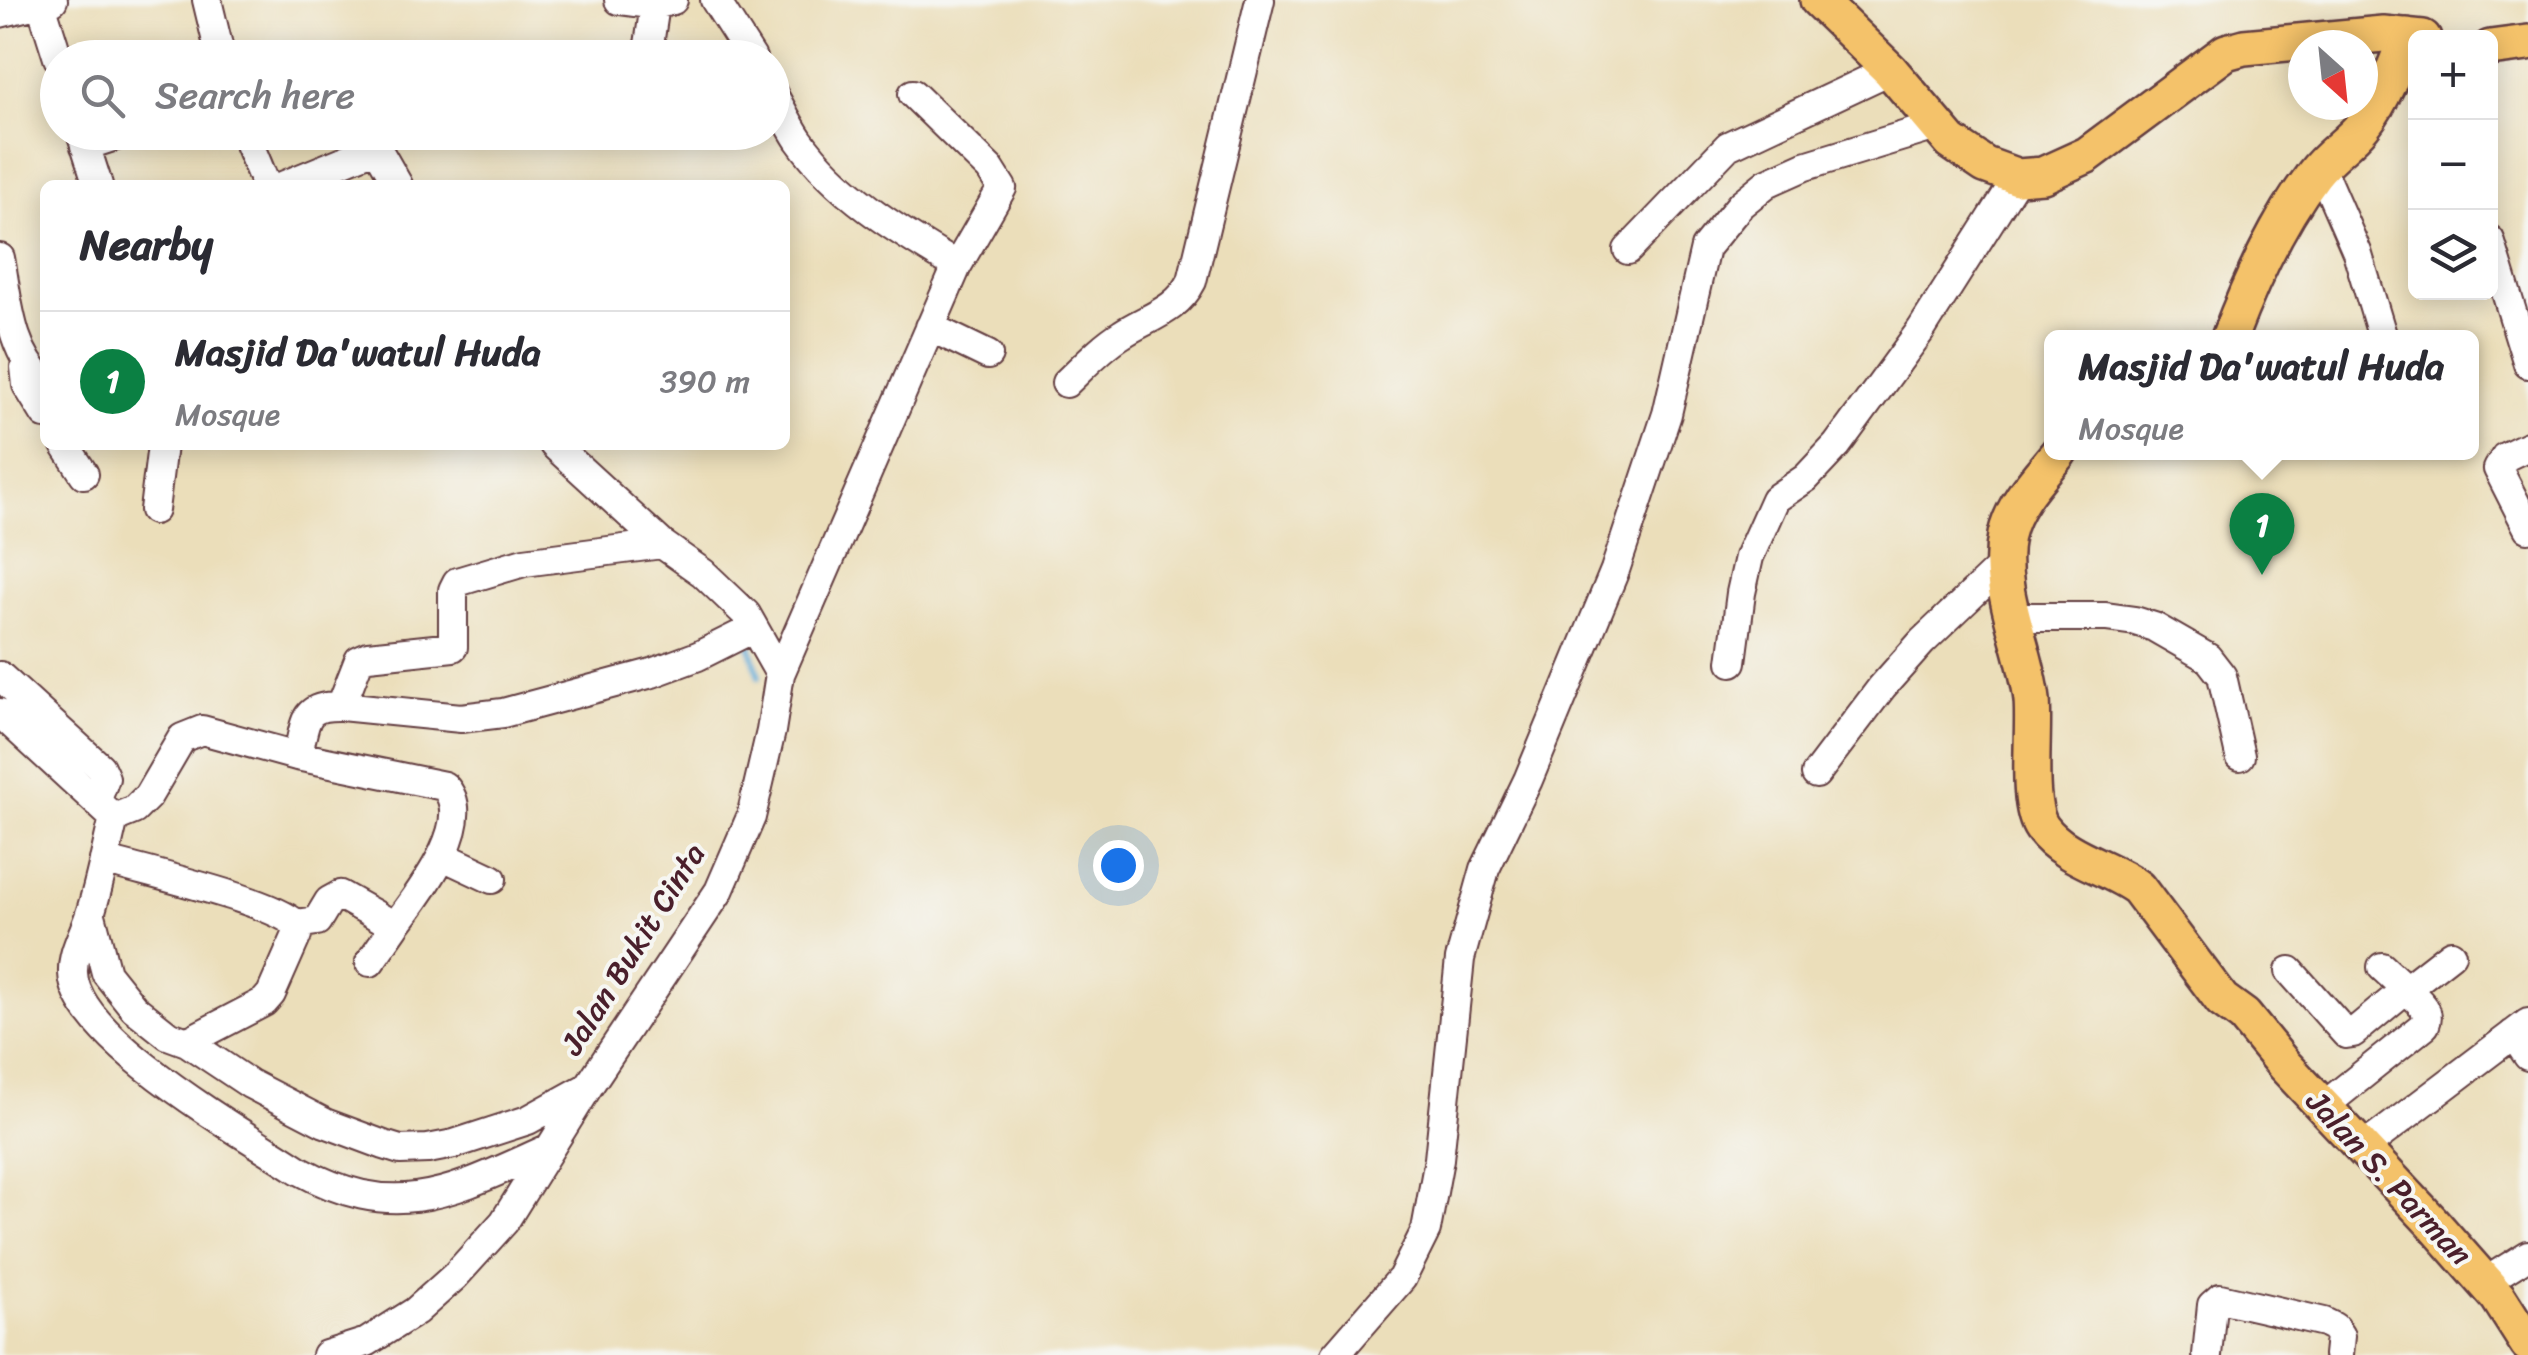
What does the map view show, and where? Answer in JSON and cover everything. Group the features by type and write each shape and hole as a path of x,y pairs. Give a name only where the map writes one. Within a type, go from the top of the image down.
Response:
{"main road":[{"path":"1825,3 1952,142 1985,164 2018,177 2070,165 2226,52 2244,47 2391,52 2376,106 2361,128 2328,158"},
{"path":"2498,47 2528,43"},
{"path":"2214,63 2288,59"},
{"path":"2233,330 2275,235 2328,158 2346,120"},
{"name":"Jalan S. Parman","path":"2053,460 2018,505 2008,530 2003,564 2032,700 2034,768 2055,821 2071,837 2150,875 2161,887 2236,992 2244,1016 2284,1065 2485,1282 2518,1324 2528,1344"}],"street":[{"path":"207,0 217,40"},
{"path":"619,0 664,2 652,40"},
{"path":"715,0 741,40"},
{"path":"1066,383 1120,335 1173,306 1192,282 1260,0"},
{"path":"27,5 47,40"},
{"path":"1628,250 1728,146 1890,70"},
{"name":"Jalan Bukit Cinta","path":"326,1355 366,1342 416,1311 455,1276 504,1222 588,1087 719,891 751,817 780,674 957,266 1001,185 990,168 913,94"},
{"path":"790,123 841,186 886,222 957,266"},
{"path":"1336,1355 1402,1278 1426,1230 1440,1159 1460,959 1485,869 1528,780 1615,570 1667,414 1705,248 1741,204 1768,183 1805,166 1936,126"},
{"path":"87,150 96,180"},
{"path":"251,150 264,180"},
{"path":"297,180 370,150"},
{"path":"378,150 396,180"},
{"path":"2328,158 2380,330"},
{"path":"1732,662 1740,593 1750,557 1776,498 1806,478 1837,445 1921,330 2018,177"},
{"path":"0,258 14,336 40,377"},
{"path":"2498,266 2528,364"},
{"path":"930,327 988,354"},
{"path":"26,360 27,385 40,406"},
{"path":"2528,446 2505,457 2498,469 2528,528"},
{"path":"67,450 84,474"},
{"path":"154,510 161,450"},
{"path":"559,450 662,544 703,572 746,614 780,674"},
{"path":"341,706 359,660 453,647 453,590 457,582 524,562 662,544"},
{"path":"1816,774 1882,687 1922,642 2003,564"},
{"path":"2014,617 2106,617 2135,621 2154,626 2208,658 2222,676 2240,756"},
{"path":"298,756 309,714 321,706 461,718 503,713 652,673 698,656 754,628"},
{"path":"0,676 100,767 105,778 104,860 91,913 75,954 73,974 77,992 108,1035 140,1063 298,1170 362,1197 393,1200 449,1192 552,1148"},
{"path":"0,713 106,809 134,810 148,796 182,738 202,730 298,756 444,786 454,796 456,814 443,856 370,962"},
{"path":"443,856 492,879"},
{"path":"104,860 238,899 288,917 296,924 297,934 264,1002 187,1042"},
{"path":"296,924 317,922 328,901 340,895 395,926"},
{"path":"91,913 106,973 134,1008 168,1035 187,1042 250,1084 325,1123 400,1150 454,1144 528,1120 588,1087"},
{"path":"2290,971 2346,1034 2452,954"},
{"path":"2325,1105 2425,1025 2426,1010 2382,967"},
{"path":"108,1035 134,1008"},
{"path":"2364,1148 2523,1038"},
{"path":"2485,1282 2528,1254"},
{"path":"2207,1355 2212,1305 2220,1298 2334,1327 2340,1336 2338,1355"}],"waterway":[{"path":"750,645 759,677"}],"place":[{"name":"Masjid Da'watul Huda","path":"2262,575"}]}
